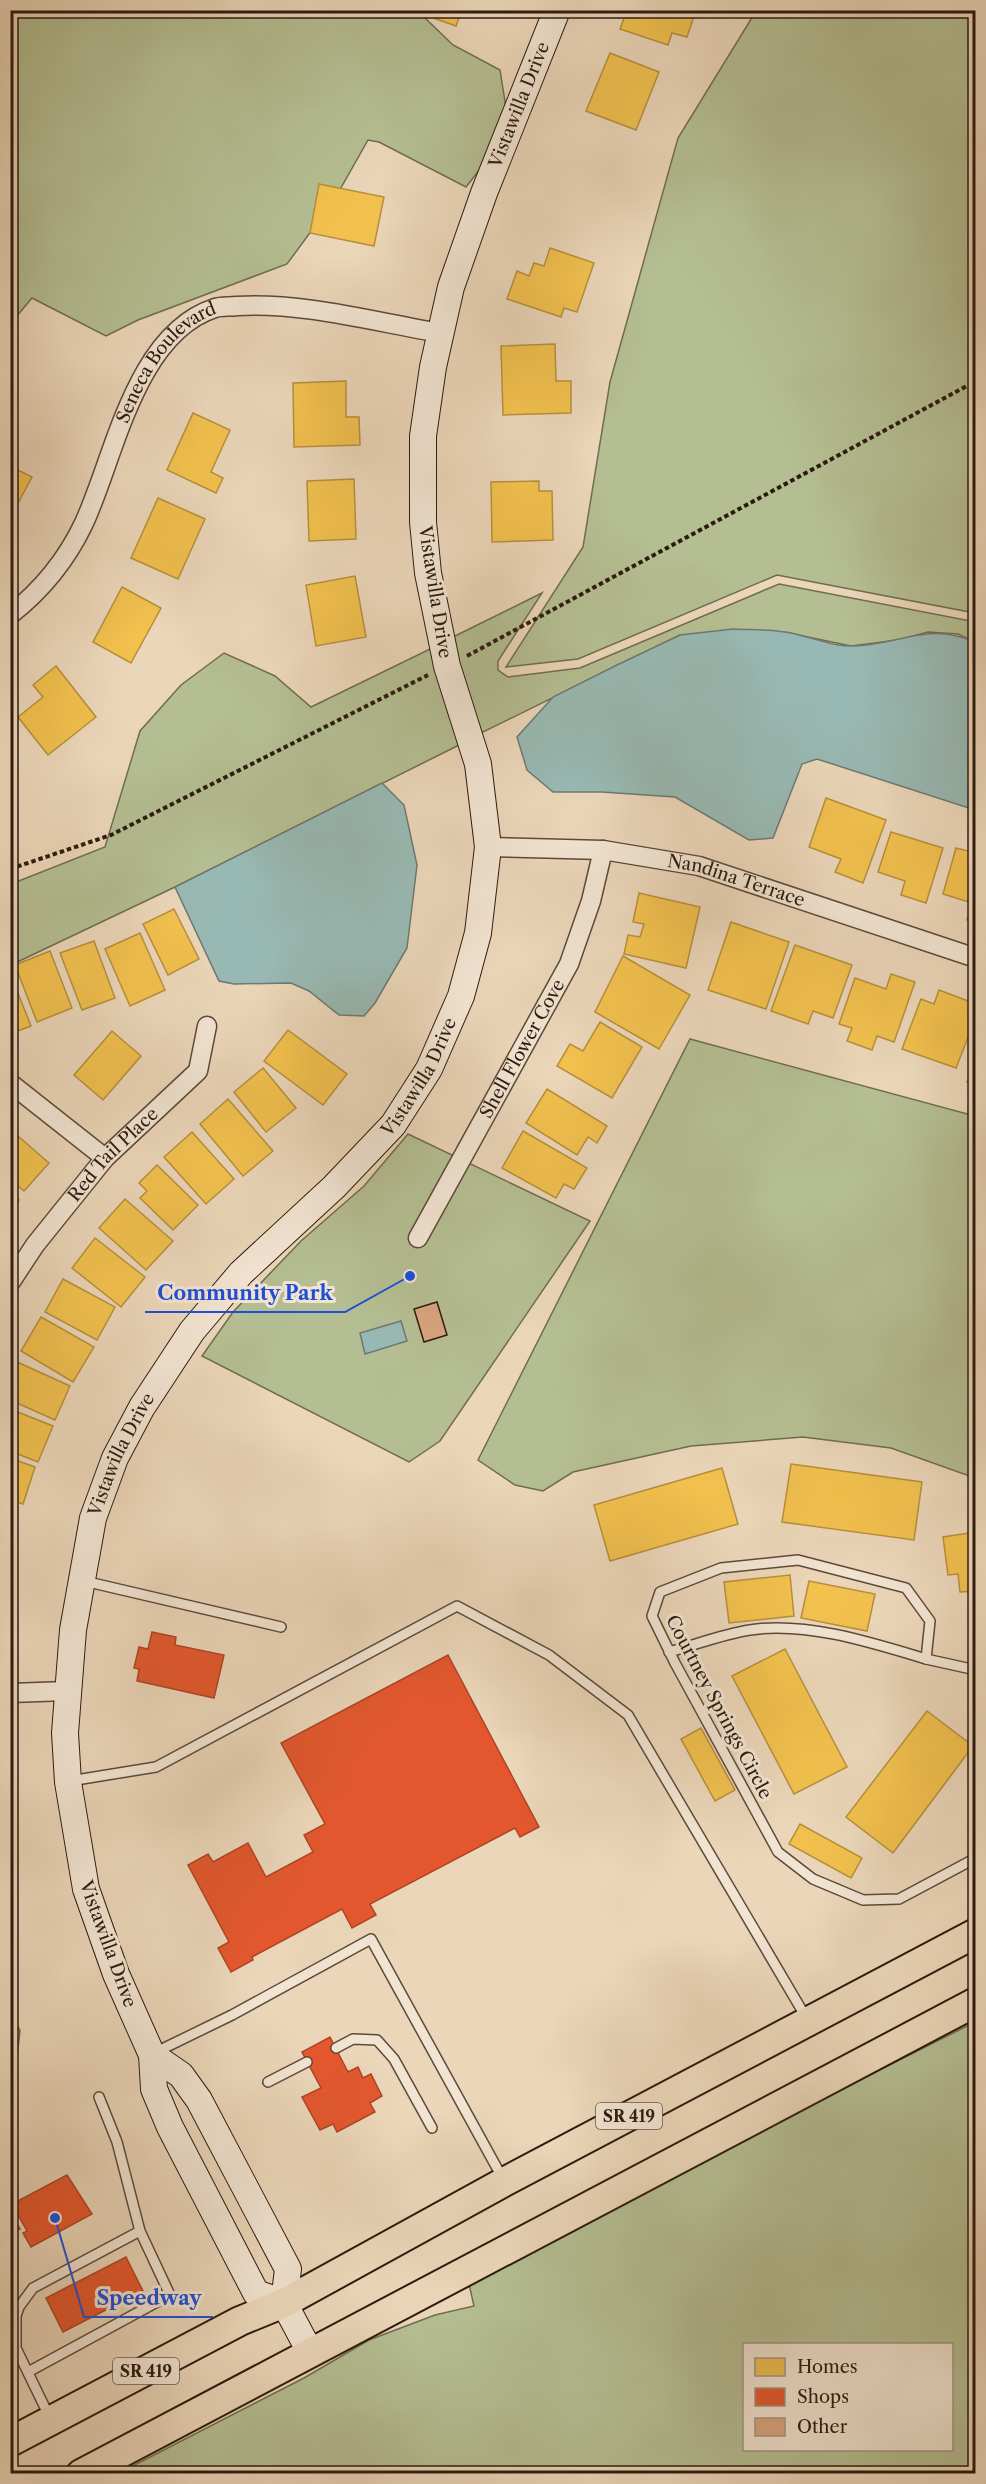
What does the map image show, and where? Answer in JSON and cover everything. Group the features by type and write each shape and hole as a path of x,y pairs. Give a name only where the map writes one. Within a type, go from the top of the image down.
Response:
{"main road":[{"name":"SR 419","path":"10,2442 240,2321 284,2302 504,2182 975,1933"},
{"path":"81,2474 975,2002"}],"street":[{"name":"Vistawilla Drive","path":"284,2302 256,2293 170,2127 154,2089 152,2055 116,1974 86,1889 68,1782 65,1733 67,1691 93,1518 115,1458 142,1407 192,1331 241,1272 334,1187 393,1125 429,1069 461,996 478,933 488,847 478,764 436,620 423,522 423,436 440,333 451,287 484,193 557,10"},
{"name":"Seneca Boulevard","path":"10,615 56,571 84,524 131,401 150,362 176,330 215,308 268,304 440,333"},
{"name":"Nandina Terrace","path":"488,847 603,850 699,866 975,958"},
{"name":"Shell Flower Cove","path":"418,1238 569,964 591,901 603,850"},
{"name":"Red Tail Place","path":"10,1283 35,1245 105,1158 198,1071 207,1026"},
{"path":"10,1083 105,1158"},
{"path":"10,1693 67,1691"},
{"path":"152,2055 181,2075 204,2111 288,2269 284,2302 310,2352"}],"lane":[{"name":"Courtney Springs Circle","path":"926,1659 930,1621 906,1588 798,1560 721,1568 660,1592 652,1616 669,1652 778,1852 813,1879 863,1900 899,1899 975,1858"},
{"path":"82,1581 281,1627"},
{"path":"68,1782 163,1764 457,1606 549,1655 628,1715 808,2021"},
{"path":"669,1652 750,1630 802,1630 872,1643 975,1670"},
{"path":"152,2055 232,2015 371,1938 504,2182"},
{"path":"336,2048 353,2039 377,2040 394,2059 432,2128"},
{"path":"268,2082 307,2062"},
{"path":"28,2372 170,2295 140,2231 117,2142 99,2097"},
{"path":"51,2421 16,2348 16,2316 24,2299 33,2288 140,2231"}],"path":[{"path":"460,660 975,381"},
{"path":"10,869 111,835 439,670"}],"green space":[{"path":"11,11 425,11 423,16 453,45 500,70 506,108 483,165 466,187 379,142 368,140 334,200 287,264 138,320 106,336 32,298 11,323"},
{"path":"756,11 975,11 975,613 777,575 578,659 506,667 583,547 610,382 678,138"},
{"path":"779,584 976,622 975,642 958,634 928,632 898,640 851,646 784,632 680,635 479,734 451,638 542,593 498,661 498,670 508,677 580,668"},
{"path":"432,648 461,744 175,887 11,965 11,884 105,847 140,731 181,685 224,653 275,676 311,707"},
{"path":"690,1039 975,1116 975,1478 891,1448 803,1437 691,1446 573,1472 543,1491 515,1485 478,1460"},
{"path":"408,1134 590,1221 440,1441 409,1462 202,1356 233,1312 301,1241 364,1186"},
{"path":"10,2010 20,2031 11,2106 10,2106"},
{"path":"975,2022 975,2473 117,2474 304,2378 369,2340 435,2315 474,2306 469,2284 790,2115"}],"water":[{"path":"733,629 785,632 845,646 870,645 928,634 958,636 975,642 975,810 817,759 802,764 773,838 749,840 675,797 602,792 553,792 527,770 517,737 553,697 680,635"},
{"path":"382,783 404,805 417,865 407,948 375,1003 364,1016 339,1015 309,991 291,983 234,984 219,981 175,887"},
{"path":"401,1321 407,1341 365,1354 360,1333"}],"building: Homes":[{"path":"423,10 462,10 456,26 422,14"},
{"path":"627,10 696,10 687,37 672,33 668,45 620,29"},
{"path":"610,53 659,72 636,130 586,111"},
{"path":"319,184 384,197 374,246 310,233"},
{"path":"550,248 594,263 577,312 564,308 561,317 507,299 517,271 529,276 534,263 544,266"},
{"path":"555,344 556,381 571,381 571,413 503,415 501,346"},
{"path":"346,381 346,417 359,417 360,445 294,447 293,383"},
{"path":"193,413 230,430 211,472 223,478 216,493 167,470"},
{"path":"10,466 32,477 10,518"},
{"path":"354,479 356,539 309,541 307,481"},
{"path":"539,481 539,491 552,491 553,540 492,542 491,482"},
{"path":"158,498 205,519 178,579 131,558"},
{"path":"355,576 366,637 316,646 306,585"},
{"path":"122,587 161,608 131,663 93,642"},
{"path":"56,666 96,717 48,755 18,717 43,697 33,685"},
{"path":"826,798 886,820 863,883 835,872 841,859 809,847"},
{"path":"891,832 943,848 926,903 901,895 905,881 878,872"},
{"path":"956,848 976,853 976,922 967,920 972,903 943,894"},
{"path":"639,893 700,907 686,968 624,954 628,935 640,937 644,924 633,922"},
{"path":"174,909 199,959 168,975 143,924"},
{"path":"731,922 789,942 766,1009 708,990"},
{"path":"140,933 165,990 130,1006 105,949"},
{"path":"94,941 115,998 82,1010 60,953"},
{"path":"795,945 852,965 833,1018 813,1011 808,1024 771,1011"},
{"path":"50,951 72,1008 37,1022 15,965"},
{"path":"623,956 690,995 659,1049 595,1012"},
{"path":"10,973 31,1026 10,1034"},
{"path":"891,974 915,982 894,1042 877,1036 872,1050 847,1041 852,1028 839,1024 855,978 886,989"},
{"path":"939,990 976,1004 976,1017 956,1068 902,1049 921,999 934,1004"},
{"path":"600,1022 642,1047 612,1098 557,1066 570,1044 583,1051"},
{"path":"288,1030 347,1074 323,1105 264,1061"},
{"path":"112,1031 141,1056 103,1100 74,1075"},
{"path":"976,1059 976,1085 967,1082"},
{"path":"263,1068 296,1108 266,1132 234,1092"},
{"path":"547,1089 607,1126 597,1143 588,1137 577,1155 526,1123"},
{"path":"228,1099 273,1151 243,1176 200,1124"},
{"path":"10,1129 49,1163 24,1191 10,1179"},
{"path":"523,1131 587,1168 574,1189 564,1184 556,1198 502,1168"},
{"path":"192,1132 234,1179 206,1204 164,1157"},
{"path":"157,1165 198,1205 173,1230 140,1198 147,1191 139,1183"},
{"path":"10,1194 19,1200 10,1213"},
{"path":"125,1199 173,1241 146,1270 99,1228"},
{"path":"95,1238 145,1277 121,1307 72,1268"},
{"path":"63,1279 115,1307 97,1340 45,1312"},
{"path":"41,1317 94,1347 73,1382 21,1351"},
{"path":"15,1361 70,1386 55,1420 10,1400 10,1370"},
{"path":"10,1409 53,1426 38,1462 10,1451"},
{"path":"10,1458 35,1467 23,1504 10,1500"},
{"path":"791,1464 922,1482 914,1540 782,1522"},
{"path":"722,1468 738,1524 610,1561 594,1505"},
{"path":"10,1508 16,1510 10,1526"},
{"path":"976,1532 976,1591 960,1592 958,1574 948,1575 943,1537"},
{"path":"790,1575 794,1616 729,1623 724,1582"},
{"path":"809,1581 875,1594 867,1631 801,1618"},
{"path":"785,1649 847,1767 794,1794 732,1676"},
{"path":"927,1711 973,1746 893,1853 846,1817"},
{"path":"701,1728 735,1790 715,1801 681,1739"},
{"path":"800,1824 862,1858 851,1878 789,1844"}],"building: Shops":[{"path":"152,1632 176,1637 175,1645 224,1655 214,1698 137,1681 139,1669 134,1668 139,1647 148,1649"},
{"path":"448,1655 539,1827 520,1837 515,1828 370,1904 376,1915 352,1928 342,1909 252,1957 253,1960 231,1972 218,1948 229,1942 188,1865 208,1854 213,1862 248,1843 266,1877 313,1852 304,1835 325,1824 281,1743"},
{"path":"330,2037 348,2072 358,2067 363,2078 371,2074 382,2096 370,2103 375,2112 337,2132 333,2124 320,2130 302,2097 321,2088 302,2052"},
{"path":"67,2175 92,2214 31,2247 23,2233 27,2231 12,2204"},
{"path":"12,2216 20,2229 10,2234 10,2217"},
{"path":"126,2257 143,2291 63,2332 46,2298"}],"building: Other":[{"path":"437,1302 447,1335 424,1342 414,1309"}],"place":[{"name":"Community Park","path":"410,1276"},
{"name":"Speedway","path":"55,2218"}]}
